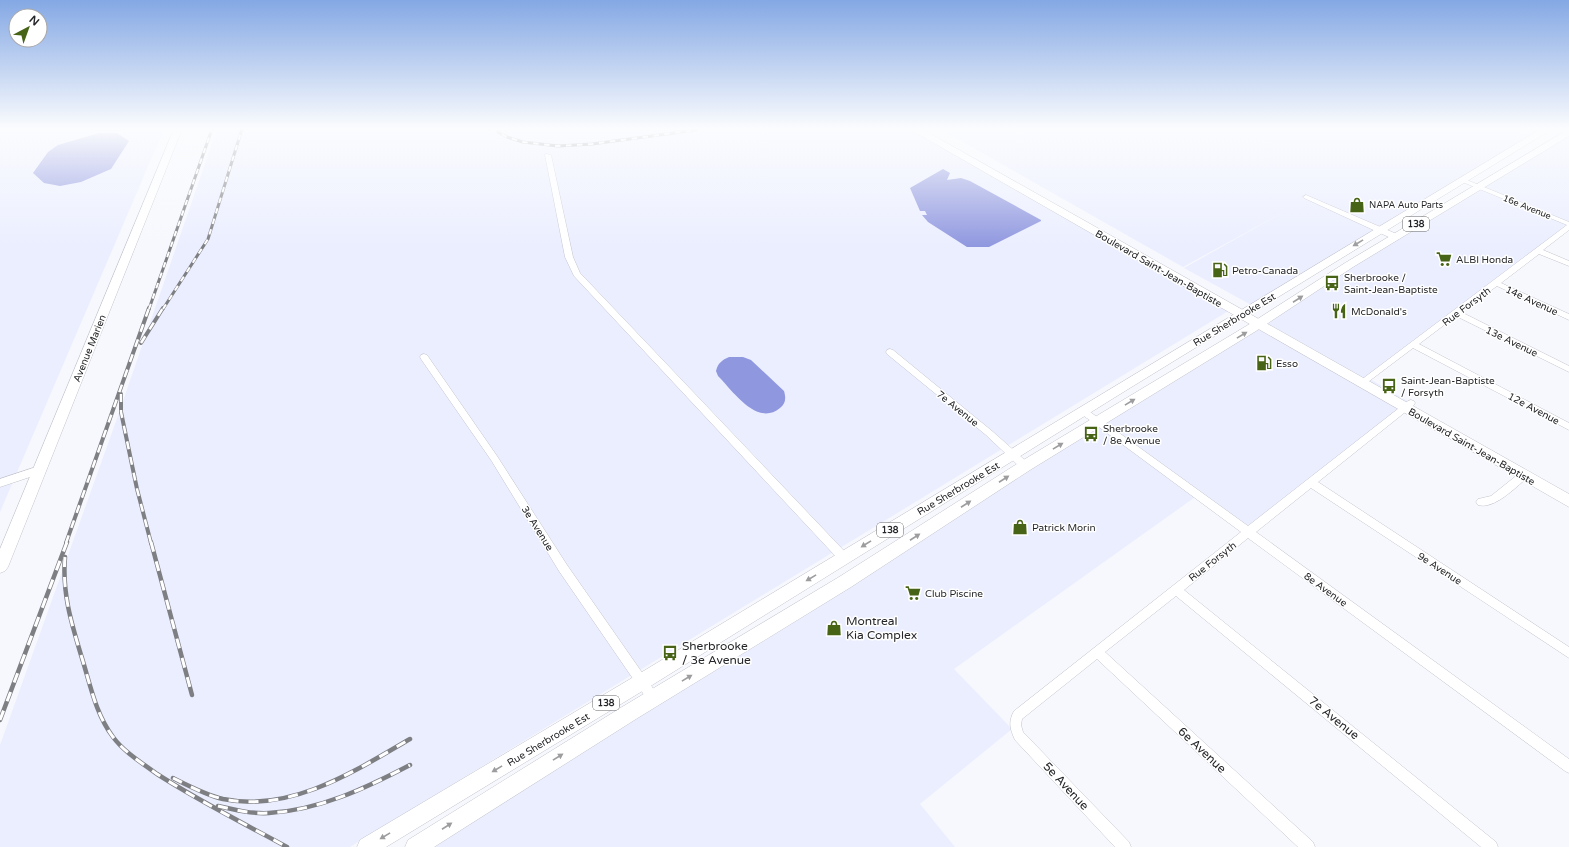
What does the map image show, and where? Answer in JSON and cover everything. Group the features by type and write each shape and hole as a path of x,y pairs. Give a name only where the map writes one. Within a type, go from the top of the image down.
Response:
{"main road":[{"name":"Avenue Marien","path":"0,567 162,169"},
{"name":"Boulevard Saint-Jean-Baptiste","path":"994,169 1244,313 1527,473 1569,501"},
{"name":"Rue Sherbrooke Est","path":"368,847 643,681 1159,364 1481,169"},
{"name":"Rue Sherbrooke Est","path":"414,847 653,698 859,573 1025,466 1262,322 1349,266 1509,169"},
{"path":"1437,195 1453,202"},
{"path":"1413,210 1428,217"},
{"path":"1334,258 1349,266"},
{"path":"1159,364 1175,375"},
{"name":"Boulevard Saint-Jean-Baptiste","path":"1527,473 1569,492"},
{"path":"968,482 984,492"},
{"path":"936,502 949,515"},
{"path":"844,558 859,573"}],"street":[{"path":"551,169 570,257 577,274 844,558"},
{"name":"16e Avenue","path":"1462,180 1569,224"},
{"path":"1306,196 1396,237"},
{"name":"Rue Forsyth","path":"1364,380 1456,313 1569,227"},
{"path":"1538,251 1569,264"},
{"name":"14e Avenue","path":"1496,283 1569,317"},
{"name":"13e Avenue","path":"1456,313 1569,369"},
{"name":"12e Avenue","path":"1413,345 1569,426"},
{"name":"7e Avenue","path":"890,352 989,433 1025,466"},
{"name":"3e Avenue","path":"424,357 494,458 563,568 643,681 653,698"},
{"name":"Rue Forsyth","path":"1015,721 1021,712 1249,533 1408,405"},
{"name":"8e Avenue","path":"1083,411 1569,767"},
{"path":"0,483 39,470"},
{"path":"1481,502 1494,499 1527,473"},
{"name":"9e Avenue","path":"1312,483 1569,653"},
{"name":"7e Avenue","path":"1176,590 1492,847"},
{"name":"6e Avenue","path":"1097,652 1308,847"},
{"name":"5e Avenue","path":"1015,721 1015,728 1019,736 1124,847"}],"shaded area":[{"path":"0,169 147,169 0,512"},
{"path":"203,169 981,169 1109,243 1230,310 350,847 0,847 0,745 115,424"},
{"path":"1010,169 1482,169 1255,307 1184,268 1289,209 1183,267"},
{"path":"1510,169 1569,169 1569,227 1368,378 1411,403 1249,533 1198,495 954,669 1012,729 920,804 955,847 418,847"}],"water":[{"path":"36,169 111,169 81,182 60,186 44,183 33,173"},
{"path":"943,169 950,173 947,180 961,178 970,181 1041,221 989,247 967,247 928,222 922,215 927,215 925,211 920,211 910,188"},
{"path":"729,357 743,357 751,360 784,391 785,400 782,406 771,413 763,413 754,410 738,398 718,376 716,371 721,362"}],"railway":[{"path":"149,309 198,169"},
{"path":"163,309 208,239 230,169"},
{"path":"66,543 149,308"},
{"path":"141,343 163,308"},
{"path":"121,394 121,412 137,489 151,543"},
{"path":"0,720 67,542"},
{"path":"151,542 192,695"},
{"path":"65,557 64,570 66,595 74,631 97,708 113,737 128,752 157,774 205,803 287,847"},
{"path":"173,778 204,793 223,799 248,802 273,800 298,795 345,776 410,739"},
{"path":"218,806 256,813 288,811 324,803 359,790 410,765"}],"place":[{"name":"NAPA Auto Parts","path":"1357,205"},
{"name":"ALBI Honda","path":"1444,259"},
{"name":"Petro-Canada","path":"1220,270"},
{"name":"Sherbrooke / Saint-Jean-Baptiste","path":"1332,283"},
{"name":"McDonald's","path":"1339,311"},
{"name":"Esso","path":"1264,363"},
{"name":"Saint-Jean-Baptiste / Forsyth","path":"1389,386"},
{"name":"Sherbrooke / 8e Avenue","path":"1091,434"},
{"name":"Patrick Morin","path":"1020,527"},
{"name":"Club Piscine","path":"913,593"},
{"name":"Montreal Kia Complex","path":"834,628"},
{"name":"Sherbrooke / 3e Avenue","path":"670,653"}]}
